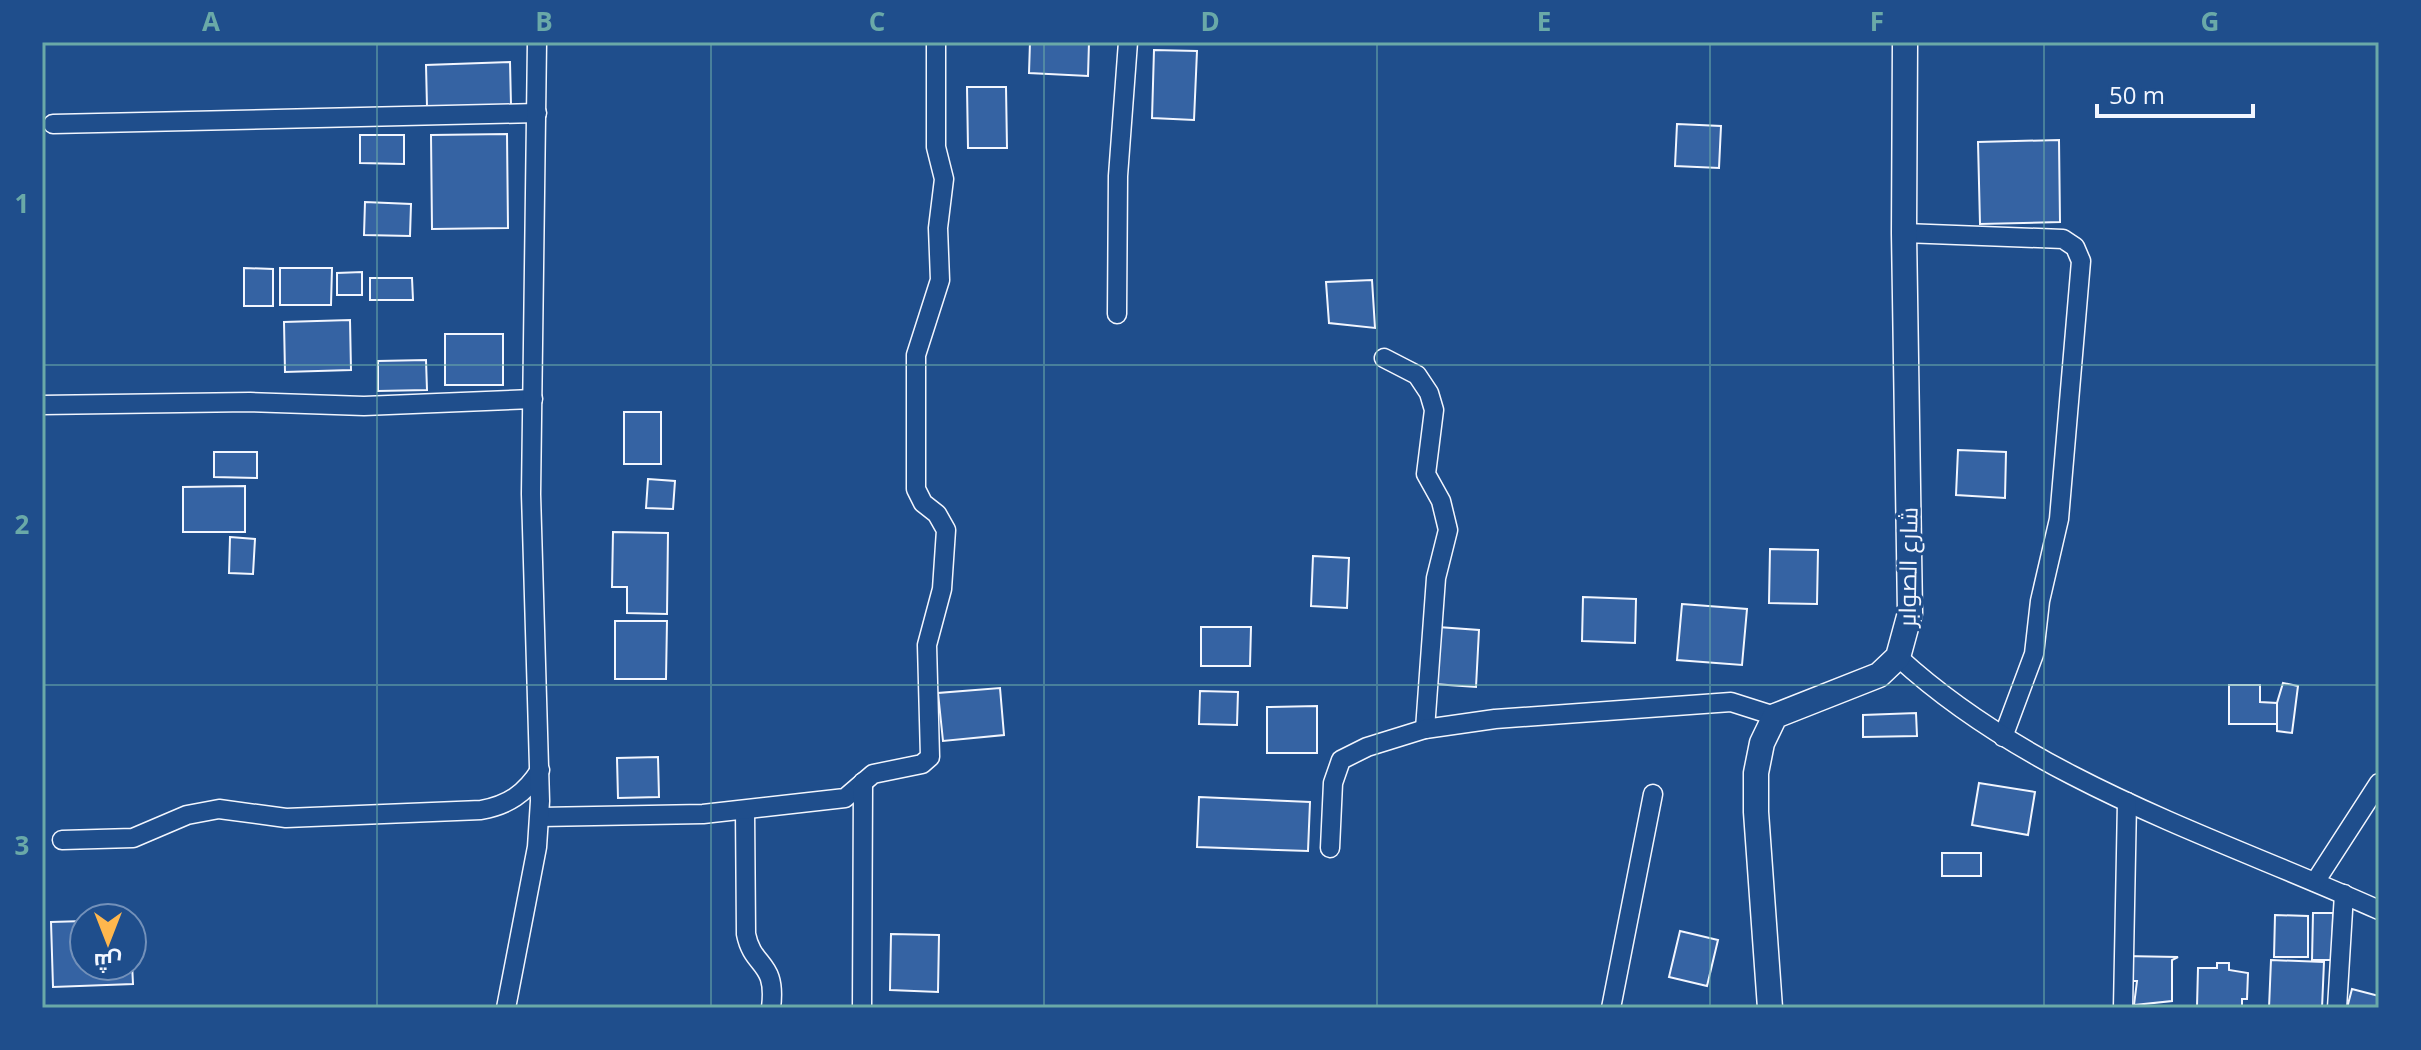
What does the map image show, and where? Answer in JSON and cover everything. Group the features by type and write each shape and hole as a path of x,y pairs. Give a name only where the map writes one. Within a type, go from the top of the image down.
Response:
{"street":[{"path":"506,1008 540,817 532,550 537,42"},
{"path":"540,817 663,816 845,798 854,794 873,774 922,764 931,753 927,645 942,589 946,530 937,514 923,503 916,489 915,368 940,280 938,228 944,179 936,147 936,42"},
{"path":"1117,314 1118,176 1128,42"},
{"name":"شارع الصوابر","path":"1775,716 1860,686 1879,675 1898,657 1910,613 1904,233 1905,42"},
{"path":"53,124 537,113"},
{"path":"1904,233 2063,239 2075,247 2081,261 2059,519 2040,601 2034,654 2003,737"},
{"path":"1384,358 1417,375 1429,393 1434,410 1426,474 1441,501 1448,530 1436,578 1425,729"},
{"path":"42,405 250,402 364,406 533,399"},
{"path":"1898,657 1948,700 2003,737 2127,802 2379,910"},
{"path":"1330,848 1333,783 1341,760 1367,747 1425,729 1495,719 1731,702 1775,716 1762,743 1756,773 1770,1008"},
{"path":"62,840 143,836 187,815 219,809 286,818 481,810 509,802 532,783 540,770"},
{"path":"862,1008 863,782"},
{"path":"2315,882 2379,783"},
{"path":"1611,1008 1653,794"},
{"path":"2123,1008 2127,802"},
{"path":"745,810 746,934 751,950 770,972 774,984 771,1008"},
{"path":"2337,1008 2344,894"}],"building":[{"path":"1030,42 1089,42 1088,76 1029,73"},
{"path":"1154,50 1197,51 1194,120 1152,118"},
{"path":"510,62 511,105 427,107 426,65"},
{"path":"967,87 1006,87 1007,148 968,148"},
{"path":"1677,124 1721,126 1719,168 1675,166"},
{"path":"507,134 508,228 432,229 431,135"},
{"path":"360,135 404,135 404,164 360,163"},
{"path":"2059,140 2060,222 1980,224 1978,142"},
{"path":"365,202 411,204 410,236 364,235"},
{"path":"244,268 273,269 273,306 244,306"},
{"path":"280,268 332,268 331,305 280,305"},
{"path":"362,272 362,295 337,295 337,273"},
{"path":"370,278 412,278 413,300 370,300"},
{"path":"1372,280 1375,328 1329,323 1326,282"},
{"path":"350,320 351,370 285,372 284,322"},
{"path":"445,334 503,334 503,385 445,385"},
{"path":"426,360 427,390 378,391 378,361"},
{"path":"624,412 661,412 661,464 624,464"},
{"path":"1958,450 2006,452 2005,498 1956,495"},
{"path":"214,452 257,452 257,478 214,477"},
{"path":"648,479 675,481 673,509 646,508"},
{"path":"245,486 245,532 183,532 183,487"},
{"path":"613,532 668,533 667,614 627,613 627,587 612,587"},
{"path":"230,537 255,539 253,574 229,573"},
{"path":"1770,549 1818,550 1817,604 1769,603"},
{"path":"1313,556 1349,558 1347,608 1311,606"},
{"path":"1583,597 1636,599 1635,643 1582,641"},
{"path":"1682,604 1747,609 1742,665 1677,660"},
{"path":"615,621 667,621 666,679 615,679"},
{"path":"1201,627 1251,627 1250,666 1201,666"},
{"path":"1438,627 1479,630 1476,687 1434,684"},
{"path":"2283,683 2298,686 2292,733 2277,731 2277,703"},
{"path":"2229,685 2260,685 2260,702 2277,703 2277,724 2229,724"},
{"path":"1000,688 1004,735 943,741 938,693"},
{"path":"1200,691 1238,692 1237,725 1199,724"},
{"path":"1317,706 1317,753 1267,753 1267,707"},
{"path":"1916,713 1917,736 1863,737 1863,715"},
{"path":"658,757 659,797 618,798 617,758"},
{"path":"1979,783 2035,792 2028,835 1972,825"},
{"path":"1199,797 1310,802 1308,851 1197,847"},
{"path":"1942,853 1981,853 1981,876 1942,876"},
{"path":"2313,913 2333,913 2332,960 2312,960"},
{"path":"2275,915 2308,916 2308,957 2274,957"},
{"path":"68,921 68,982 133,984 53,987 51,922"},
{"path":"1680,931 1718,940 1707,986 1669,977"},
{"path":"891,934 939,935 938,992 890,990"},
{"path":"2124,956 2178,957 2172,960 2172,1001 2134,1005 2137,981 2124,981"},
{"path":"2271,960 2324,962 2322,1008 2269,1008"},
{"path":"2217,963 2229,963 2229,970 2248,973 2247,999 2242,999 2242,1007 2197,1007 2198,968 2217,968"},
{"path":"2352,989 2379,996 2379,1008 2347,1008"}]}
